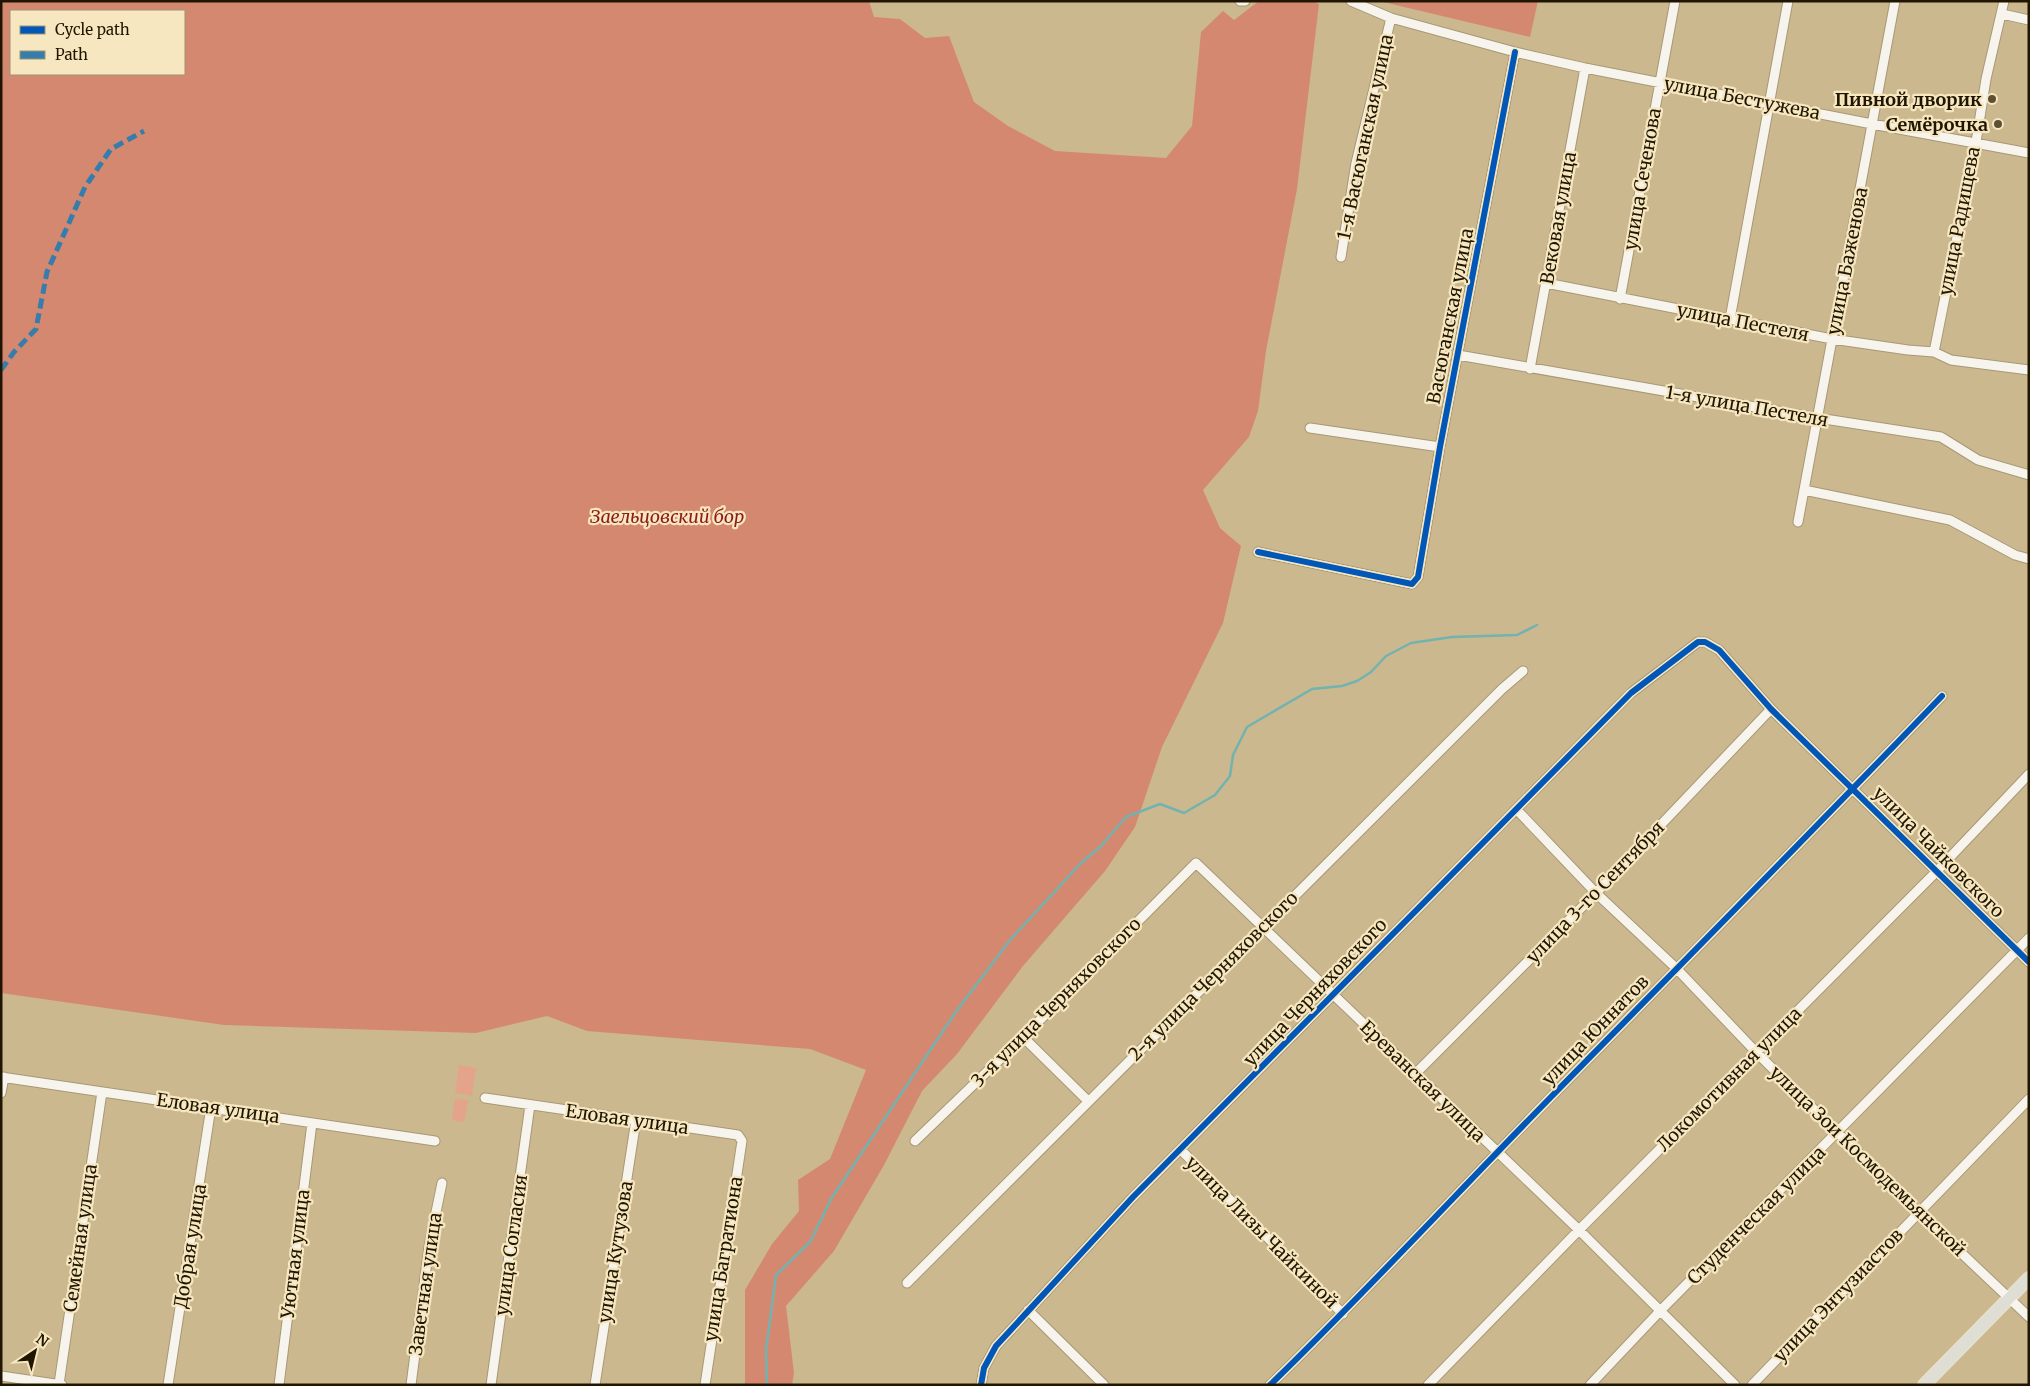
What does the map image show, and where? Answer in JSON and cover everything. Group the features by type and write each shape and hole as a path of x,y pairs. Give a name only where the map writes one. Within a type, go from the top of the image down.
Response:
{"main road":[{"path":"1924,1385 2029,1278"}],"street":[{"path":"1240,1 1245,1"},
{"name":"улица Бестужева","path":"1351,1 1391,18 1515,52 1585,68 2029,153"},
{"name":"улица Сеченова","path":"1620,299 1675,1"},
{"path":"1730,319 1788,1"},
{"name":"улица Баженова","path":"1798,522 1895,1"},
{"name":"улица Радищева","path":"1934,352 1976,142 1986,79 2004,1"},
{"path":"2002,14 2029,20"},
{"name":"1-я Васюганская улица","path":"1341,256 1356,163 1391,18"},
{"name":"Васюганская улица","path":"1258,552 1412,584 1418,578 1440,447 1515,52"},
{"name":"Вековая улица","path":"1530,369 1585,68"},
{"name":"улица Пестеля","path":"1546,284 1832,339 1934,352 1951,360 2029,370"},
{"name":"1-я улица Пестеля","path":"1458,355 1818,418 1941,436 1978,460 2029,474"},
{"path":"1310,428 1440,447"},
{"path":"1804,490 1950,520 2015,555 2029,559"},
{"name":"улица Чайковского","path":"1698,642 1705,642 1719,650 1771,709 2029,962"},
{"name":"улица Черняховского","path":"981,1385 984,1368 996,1346 1133,1197 1334,996 1433,892 1517,810 1631,693 1698,642"},
{"name":"2-я улица Черняховского","path":"906,1283 1263,926 1502,689 1523,671"},
{"name":"улица Юннатов","path":"1270,1385 1343,1314 1497,1152 1942,696"},
{"name":"улица 3-го Сентября","path":"1416,1073 1596,893 1771,709"},
{"name":"Локомотивная улица","path":"1428,1385 1579,1230 1936,872 2029,774"},
{"name":"улица Зои Космодемьянской","path":"1517,810 1596,893 1676,968 1756,1052 1918,1212 2029,1317"},
{"name":"Ереванская улица","path":"1196,863 1579,1230 1735,1385"},
{"name":"3-я улица Черняховского","path":"915,1141 1023,1037 1196,863"},
{"name":"Студенческая улица","path":"1590,1385 1661,1310 2029,938"},
{"path":"1023,1037 1088,1101"},
{"path":"1,1093 2,1077"},
{"name":"Еловая улица","path":"2,1077 435,1141"},
{"name":"Семейная улица","path":"60,1384 102,1092"},
{"name":"Еловая улица","path":"485,1098 738,1135"},
{"name":"улица Энтузиастов","path":"1752,1385 2029,1099"},
{"name":"улица Согласия","path":"491,1385 530,1105"},
{"name":"Добрая улица","path":"168,1385 211,1107"},
{"name":"улица Кутузова","path":"595,1385 636,1120"},
{"name":"Уютная улица","path":"279,1385 312,1122"},
{"name":"улица Багратиона","path":"705,1385 742,1140 738,1135"},
{"name":"улица Лизы Чайкиной","path":"1181,1150 1343,1314"},
{"name":"Заветная улица","path":"411,1385 429,1246 442,1183"},
{"path":"1028,1310 1104,1385"},
{"path":"1,1376 60,1384"}],"shaded area":[{"path":"459,1065 476,1068 472,1096 455,1093"},
{"path":"455,1098 468,1100 464,1122 452,1120"}],"green space":[{"name":"Заельцовский бор","path":"1,1 869,1 874,17 900,19 925,38 949,36 974,102 1008,126 1055,151 1166,158 1192,126 1201,32 1223,11 1234,20 1259,1 1313,1 1319,4 1297,189 1266,351 1258,411 1249,437 1203,490 1220,528 1241,546 1223,623 1162,747 1135,827 1105,871 1023,966 957,1054 922,1091 884,1165 834,1251 786,1306 794,1373 792,1385 745,1385 745,1290 772,1244 799,1211 798,1180 830,1159 866,1070 810,1049 587,1031 547,1016 476,1033 224,1025 1,993"},
{"path":"1379,1 1538,1 1530,37"}],"waterway":[{"path":"767,1385 766,1350 776,1275 810,1242 831,1199 955,1013 1010,940 1081,863 1100,847 1126,817 1160,804 1184,813 1215,795 1230,776 1233,755 1247,727 1312,689 1342,686 1357,681 1371,672 1386,656 1411,643 1452,637 1517,635 1537,625"}],"marked path":[{"path":"1,370 14,352 36,329 47,272 85,187 111,149 144,131"}],"cycle path":[{"path":"1258,552 1412,584 1418,577 1440,447 1515,52"},
{"path":"981,1385 984,1368 996,1346 1133,1197 1631,693 1698,642 1705,642 1719,650 1771,709 2029,962"},
{"path":"1270,1385 1942,696"}],"place":[{"name":"Пивной дворик","path":"1992,99"},
{"name":"Семёрочка","path":"1998,124"}]}
